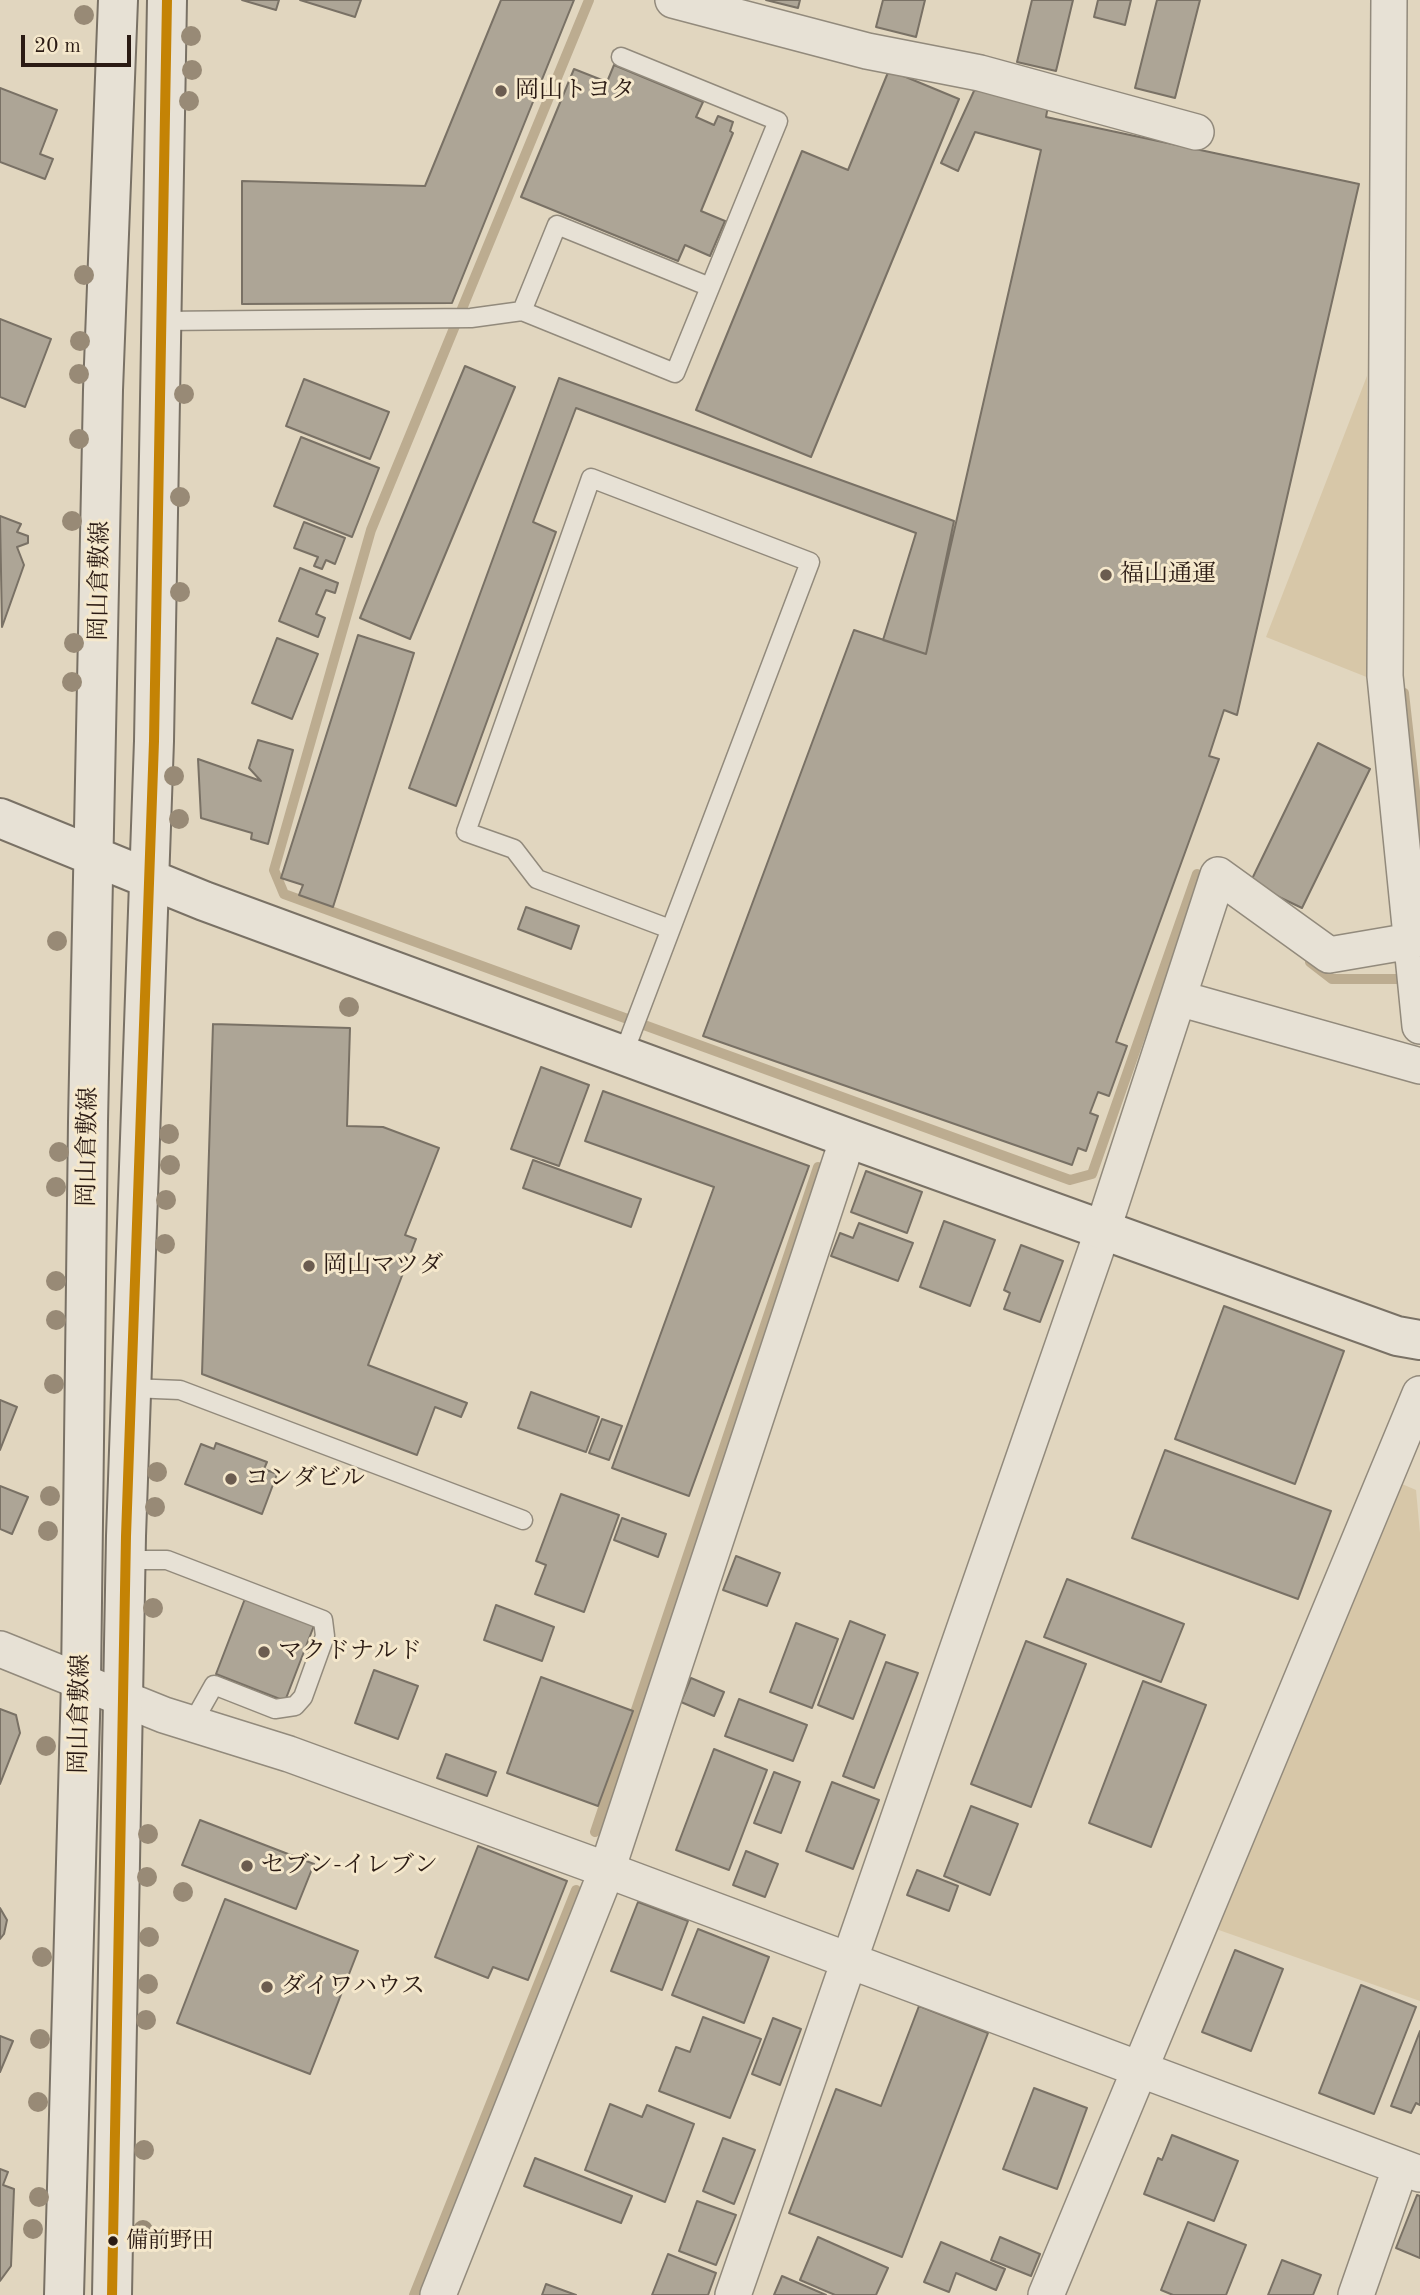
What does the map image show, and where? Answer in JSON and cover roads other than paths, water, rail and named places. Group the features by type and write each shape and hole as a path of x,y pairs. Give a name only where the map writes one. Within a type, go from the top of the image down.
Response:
{"main road":[{"name":"岡山倉敷線","path":"64,2295 81,1682 103,390 118,0"},
{"name":"岡山倉敷線","path":"112,2295 126,1560 149,877 167,0"},
{"path":"0,818 204,901 627,1042 848,1138 1397,1336 1420,1340"}],"street":[{"path":"673,0 867,51 980,73 1196,132"},
{"path":"1389,0 1385,676 1420,1026"},
{"path":"733,2295 1102,1229 1218,875 1329,955 1411,941"},
{"path":"1178,998 1420,1066"},
{"path":"438,2295 607,1870 848,1138"},
{"path":"1046,2295 1141,2068 1410,1455 1420,1394"},
{"path":"0,1649 192,1724 289,1754 607,1870 1410,2171 1356,2295"}],"lane":[{"path":"161,321 451,319 522,311 675,373 778,121 621,57"},
{"path":"522,311 557,225 710,287"},
{"path":"627,1042 810,562 591,478 466,832 514,849 537,879 670,929"},
{"path":"131,1388 180,1390 523,1520"},
{"path":"126,1560 167,1560 323,1620 325,1636 303,1697 295,1706 275,1709 214,1685 192,1724"}],"waterway":[{"path":"589,0 371,530 274,870 284,894 1070,1180 1092,1174 1197,874"},
{"path":"1404,693 1420,836"},
{"path":"1310,962 1332,979 1399,979"},
{"path":"595,1832 818,1167"},
{"path":"414,2295 576,1890"}],"place":[{"name":"岡山トヨタ","path":"501,91"},
{"name":"福山通運","path":"1106,575"},
{"name":"岡山マツダ","path":"309,1266"},
{"name":"コンダビル","path":"231,1479"},
{"name":"マクドナルド","path":"264,1652"},
{"name":"セブン-イレブン","path":"247,1866"},
{"name":"ダイワハウス","path":"267,1987"},
{"name":"備前野田","path":"113,2241"}]}
